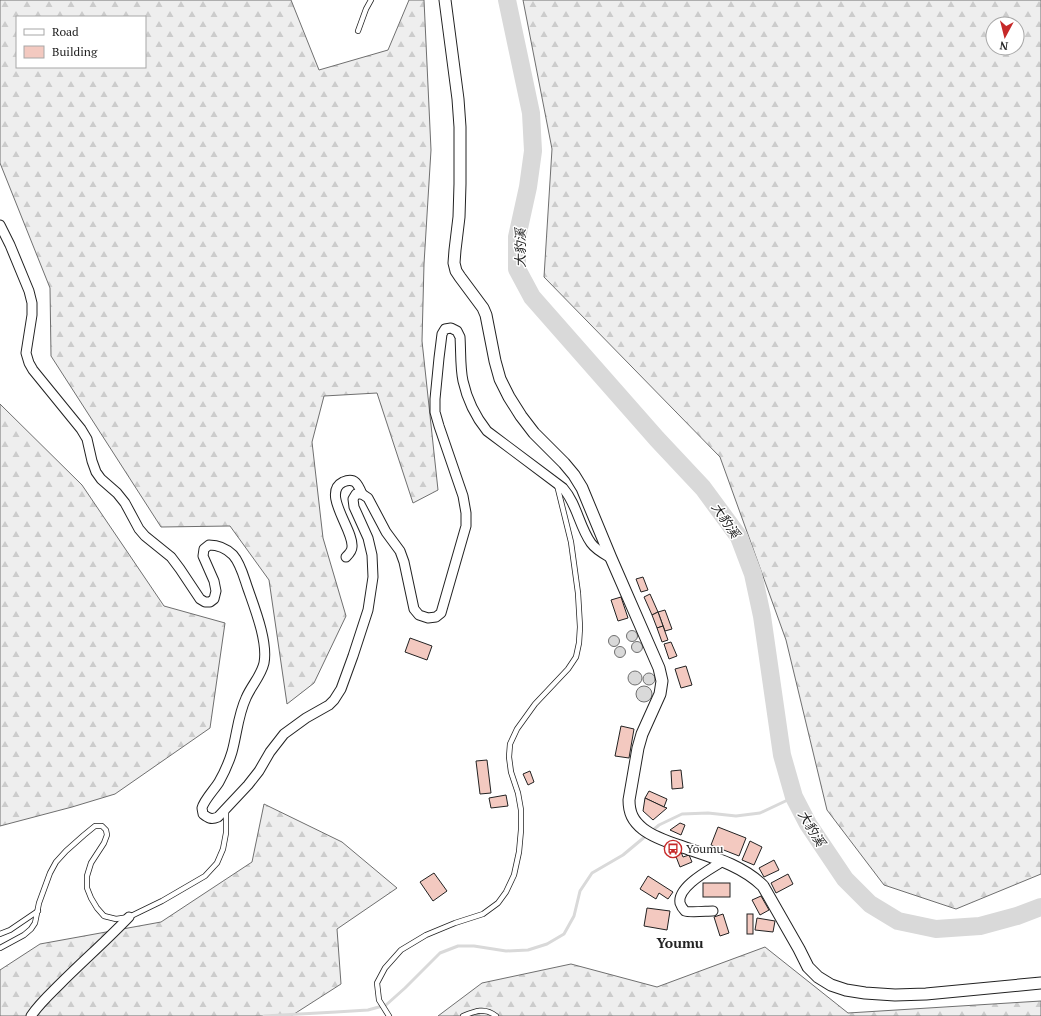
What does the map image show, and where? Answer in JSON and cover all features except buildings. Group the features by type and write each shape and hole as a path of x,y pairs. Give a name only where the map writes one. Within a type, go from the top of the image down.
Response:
{"street":[{"path":"445,0 458,99 460,127 459,217 454,263 456,271 483,308 486,315 495,361 500,378 509,397 534,433 564,462 582,488 659,668 662,681 660,694 644,728 638,748 629,800 629,809 632,818 644,830 666,841 708,856 748,874 755,879 763,886 808,967 818,978 831,985 846,990 895,995 926,994 1041,983"},
{"path":"0,225 29,291 32,303 32,315 26,353 29,363 81,429 87,439 92,462 100,479 117,493 125,503 139,529 145,536 171,557 176,563 200,599 205,602 210,602 214,599 216,591 214,581 203,556 204,549 209,545 216,545 225,548 234,556 241,570 255,609 262,635 264,662 260,673 246,698 232,752 227,765 218,783 202,808 203,814 207,818 213,819 218,817 248,785 260,771 270,752 284,734 306,718 329,705 341,689 368,610 373,577 372,555 368,538 354,507 353,499 356,494 362,494 368,498 386,532 400,551 404,562 414,609 419,615 428,618 436,617 441,613 466,526 466,513 463,496 438,426 435,412 442,334 446,329 451,328 457,331 460,337 463,381 470,406 481,423 487,431 556,482 567,493 592,544 599,551 611,558"},
{"path":"346,556 351,551 352,538 336,502 336,488 342,483 350,480 359,486 362,494"},
{"path":"713,911 685,911 681,907 681,895 695,879 722,862"},
{"path":"31,1016 36,1008 129,917"}],"lane":[{"path":"358,31 371,0"},
{"path":"389,1016 379,1000 377,983 385,968 401,950 426,935 455,923 483,914 498,903 506,892 514,874 519,852 521,810 518,793 511,772 509,757 510,744 517,729 535,704 568,669 576,657 579,643 580,628 578,600 571,542 556,482"},
{"path":"0,948 24,935 31,929 35,923 39,903 50,873 56,862 84,834 95,826 102,826 106,830 107,835 104,843 91,863 87,876 87,888 97,908 104,916 116,919 129,917 162,901 205,876 217,863 223,849 226,833 226,809"},
{"path":"0,934 10,930 38,911"},
{"path":"463,1016 476,1011 485,1010 496,1016"}],"green space":[{"path":"0,0 291,0 319,70 388,50 409,0 424,0 431,150 424,264 422,341 438,490 413,503 377,393 324,396 312,442 323,538 346,616 314,683 287,704 269,580 230,526 161,527 51,356 50,288 0,163"},
{"path":"523,0 1041,0 1041,874 956,909 884,885 827,810 786,640 720,457 544,277 552,149"},
{"path":"0,404 82,485 164,606 225,623 210,728 115,794 0,826"},
{"path":"264,804 342,842 397,888 337,929 341,984 291,1016 0,1016 0,970 40,944 161,922 252,862"},
{"path":"765,947 848,1013 1041,1001 1041,1016 438,1016 482,983 571,964 657,987"}],"shaded area":[{"path":"630,631 634,631 636,632 636,640 630,641 627,638 627,634"},
{"path":"612,636 616,636 618,637 618,645 612,646 609,643 609,639"},
{"path":"635,642 639,642 641,643 641,651 635,652 632,649 632,645"},
{"path":"618,647 622,647 624,648 624,656 618,657 615,654 615,650"},
{"path":"635,671 640,673 642,678 640,683 635,685 630,683 628,678 630,673"},
{"path":"649,673 653,675 655,679 653,683 649,685 645,683 643,679 645,675"},
{"path":"641,686 647,686 652,691 650,700 647,702 641,702 636,697 636,691"}],"waterway":[{"name":"大豹溪","path":"507,0 531,113 533,151 528,187 517,237 517,269 532,297 657,439 703,488 739,537 753,574 762,616 782,755 794,797 808,824 845,879 870,904 898,921 936,929 980,926 1017,916 1041,907"},
{"path":"652,831 659,825 682,814 708,813 736,816 760,813 794,797"},
{"path":"264,1016 368,1010 386,1005 440,953 458,946 474,946 506,951 528,950 547,944 564,934 574,916 580,891 592,873 623,855 647,835"}],"place":[{"name":"Youmu","path":"673,849"}],"district":[{"name":"Youmu","path":"680,943"}]}
